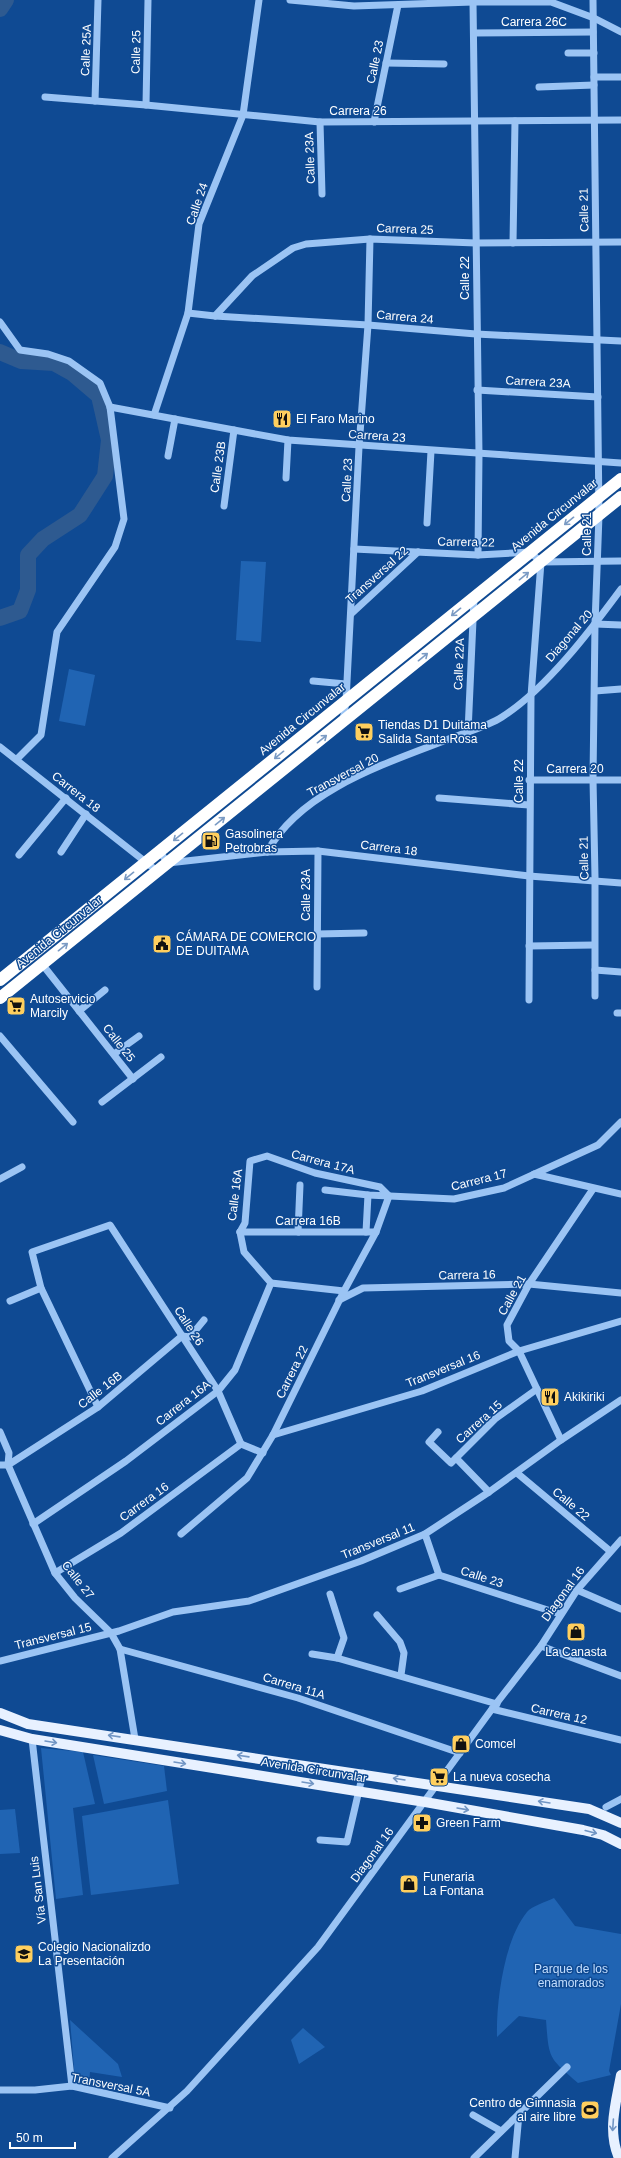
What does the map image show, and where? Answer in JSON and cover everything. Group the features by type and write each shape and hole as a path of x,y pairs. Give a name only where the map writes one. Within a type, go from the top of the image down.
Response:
{"highway":[{"name":"Avenida Circunvalar","path":"0,980 621,479"},
{"name":"Avenida Circunvalar","path":"0,998 621,497"},
{"path":"114,888 122,899"}],"main road":[{"name":"Avenida Circunvalar","path":"0,1713 28,1724 363,1773 589,1809 621,1823"},
{"name":"Avenida Circunvalar","path":"0,1730 32,1739 359,1791 583,1830 603,1835 621,1844"},
{"path":"619,2158 613,2137 612,2124 620,2091 621,2075"}],"street":[{"name":"Calle 25A","path":"95,101 98,0"},
{"name":"Calle 25","path":"146,105 148,0"},
{"name":"Calle 24","path":"154,415 188,312 199,224 243,115 259,0"},
{"path":"294,0 398,6 474,2 551,1 594,18 621,32"},
{"name":"Calle 21","path":"593,0 599,514 595,624 593,779 595,996"},
{"name":"Calle 22","path":"474,2 476,334 479,454 478,555"},
{"name":"Calle 23","path":"374,122 398,6"},
{"name":"Carrera 26C","path":"474,33 593,32"},
{"path":"568,53 594,53"},
{"path":"386,63 444,64"},
{"path":"594,77 621,77"},
{"path":"539,87 594,85"},
{"name":"Carrera 26","path":"45,97 320,122 621,120"},
{"path":"513,243 515,121"},
{"name":"Calle 23A","path":"320,122 322,194"},
{"name":"Calle 23","path":"343,722 346,701 359,447 368,325 370,238"},
{"name":"Carrera 25","path":"215,316 252,276 293,248 306,244 370,238 476,243 621,242"},
{"name":"Carrera 24","path":"188,312 215,316 368,325 476,334 621,341"},
{"path":"0,322 20,350 48,354 69,361 100,383 110,407 124,519 115,547 57,632 41,735 17,760"},
{"name":"Carrera 23A","path":"477,390 598,397"},
{"name":"Carrera 23","path":"110,407 288,440 359,447 621,463"},
{"path":"168,456 175,419"},
{"name":"Calle 23B","path":"224,506 234,430"},
{"path":"286,478 288,440"},
{"path":"427,523 431,451"},
{"name":"Carrera 22","path":"354,549 478,555 530,552"},
{"name":"Transversal 22","path":"351,614 418,552"},
{"path":"530,552 541,562 598,560 621,562"},
{"name":"Calle 22","path":"529,1000 529,780 531,696 541,562"},
{"name":"Diagonal 20","path":"531,696 595,624 621,589"},
{"name":"Calle 22A","path":"468,732 474,597"},
{"path":"595,624 621,625"},
{"path":"313,682 346,684"},
{"path":"595,690 621,689"},
{"name":"Transversal 20","path":"267,852 281,830 317,799 368,772 501,718 531,696"},
{"name":"Carrera 18","path":"0,747 157,871"},
{"name":"Carrera 20","path":"529,780 621,780"},
{"path":"19,855 66,798"},
{"path":"439,798 529,805"},
{"path":"61,852 86,814"},
{"path":"160,851 168,863"},
{"name":"Calle 23A","path":"317,987 318,851"},
{"name":"Carrera 18","path":"168,863 267,852 318,851 529,876 621,883"},
{"path":"317,934 364,933"},
{"path":"529,946 594,945"},
{"name":"Calle 25","path":"42,964 133,1079"},
{"path":"595,970 621,972"},
{"path":"79,1011 105,990"},
{"path":"0,1036 73,1122"},
{"path":"114,1054 139,1036"},
{"path":"102,1102 161,1057"},
{"name":"Carrera 17","path":"326,1190 368,1195 454,1199 504,1188 598,1145 621,1122"},
{"name":"Carrera 17A","path":"250,1161 267,1156 315,1173 380,1187 389,1196"},
{"name":"Calle 16A","path":"240,1232 245,1223 250,1161"},
{"path":"0,1179 22,1167"},
{"path":"534,1174 593,1189 621,1194"},
{"path":"298,1232 300,1186"},
{"name":"Calle 21","path":"561,1440 519,1351 509,1341 507,1325 529,1284 593,1189"},
{"path":"366,1232 368,1195"},
{"name":"Carrera 22","path":"181,1534 247,1478 263,1453 339,1300 376,1232 389,1196"},
{"name":"Calle 26","path":"41,1288 32,1252 110,1225 218,1392 241,1444"},
{"path":"240,1232 244,1252 271,1283 344,1291"},
{"name":"Carrera 16B","path":"240,1232 376,1232"},
{"name":"Carrera 16A","path":"33,1524 126,1460 218,1392 235,1370 271,1283"},
{"name":"Carrera 16","path":"339,1300 363,1288 529,1284 621,1293"},
{"path":"10,1301 41,1288 98,1407"},
{"name":"Calle 16B","path":"8,1465 98,1407 182,1336 190,1337 204,1320"},
{"name":"Transversal 16","path":"273,1435 422,1391 519,1351 621,1322"},
{"name":"Carrera 15","path":"456,1458 495,1419 537,1389"},
{"name":"Transversal 11","path":"111,1633 173,1612 249,1601 361,1561 425,1534 517,1473 561,1440 621,1400"},
{"name":"Calle 27","path":"0,1432 9,1453 8,1465 56,1573 75,1598 111,1633 120,1649 135,1739"},
{"path":"438,1432 429,1442 451,1463 456,1458 489,1492"},
{"path":"241,1444 263,1453"},
{"name":"Carrera 16","path":"56,1573 121,1533 241,1444"},
{"path":"0,1465 8,1465"},
{"name":"Calle 22","path":"517,1473 610,1551"},
{"path":"400,1589 439,1575 425,1534"},
{"name":"Diagonal 16","path":"112,2158 150,2123 170,2108 318,1947 438,1785 494,1706 541,1646 560,1614 577,1590 621,1540"},
{"name":"Calle 23","path":"439,1575 560,1614"},
{"path":"577,1590 621,1609"},
{"path":"330,1594 344,1638 337,1658"},
{"path":"377,1615 400,1642 404,1652 401,1676"},
{"name":"Transversal 15","path":"0,1661 111,1633"},
{"path":"541,1646 621,1676"},
{"name":"Carrera 11A","path":"120,1649 298,1698 460,1753"},
{"name":"Carrera 12","path":"312,1654 337,1658 401,1676 494,1706 621,1740"},
{"name":"Vía San Luis","path":"32,1739 72,2086"},
{"path":"320,1840 347,1842 363,1773"},
{"path":"606,1807 621,1799"},
{"path":"474,2158 567,2067"},
{"name":"Transversal 5A","path":"0,2090 35,2090 72,2086 170,2108"},
{"path":"515,2158 519,2114"},
{"path":"473,2115 501,2131"}],"green space":[{"path":"241,561 266,562 261,642 236,640"},
{"path":"69,669 95,675 85,726 59,721"},
{"path":"41,1748 83,1752 95,1804 73,1808 83,1895 56,1899"},
{"path":"93,1755 164,1766 167,1791 104,1804"},
{"path":"168,1800 179,1884 91,1895 82,1816"},
{"path":"15,1809 20,1853 0,1854 0,1810"},
{"name":"Parque de los enamorados","path":"554,1898 575,1926 621,1934 621,2004 609,2071 611,2075 578,2083 555,2062 548,2043 546,2020 519,2016 497,2037 500,1989 512,1938 519,1924 529,1910"},
{"path":"70,2020 118,2064 122,2077 90,2072 89,2082 75,2080"},
{"path":"303,2028 325,2047 299,2064 291,2040"}],"waterway":[{"path":"0,9 6,0"},
{"path":"0,352 21,361 54,363 72,373 99,396 109,440 105,476 80,515 43,539 28,555 28,590 20,611 0,618"}],"place":[{"name":"El Faro Marino","path":"282,419"},
{"name":"Tiendas D1 Duitama Salida Santa Rosa","path":"364,732"},
{"name":"Gasolinera Petrobras","path":"211,841"},
{"name":"CÁMARA DE COMERCIO DE DUITAMA","path":"162,944"},
{"name":"Autoservicio Marcily","path":"16,1006"},
{"name":"Akikiriki","path":"550,1397"},
{"name":"La Canasta","path":"576,1632"},
{"name":"Comcel","path":"461,1744"},
{"name":"La nueva cosecha","path":"439,1777"},
{"name":"Green Farm","path":"422,1823"},
{"name":"Funeraria La Fontana","path":"409,1884"},
{"name":"Colegio Nacionalizdo La Presentación","path":"24,1954"},
{"name":"Centro de Gimnasia al aire libre","path":"590,2110"}]}
